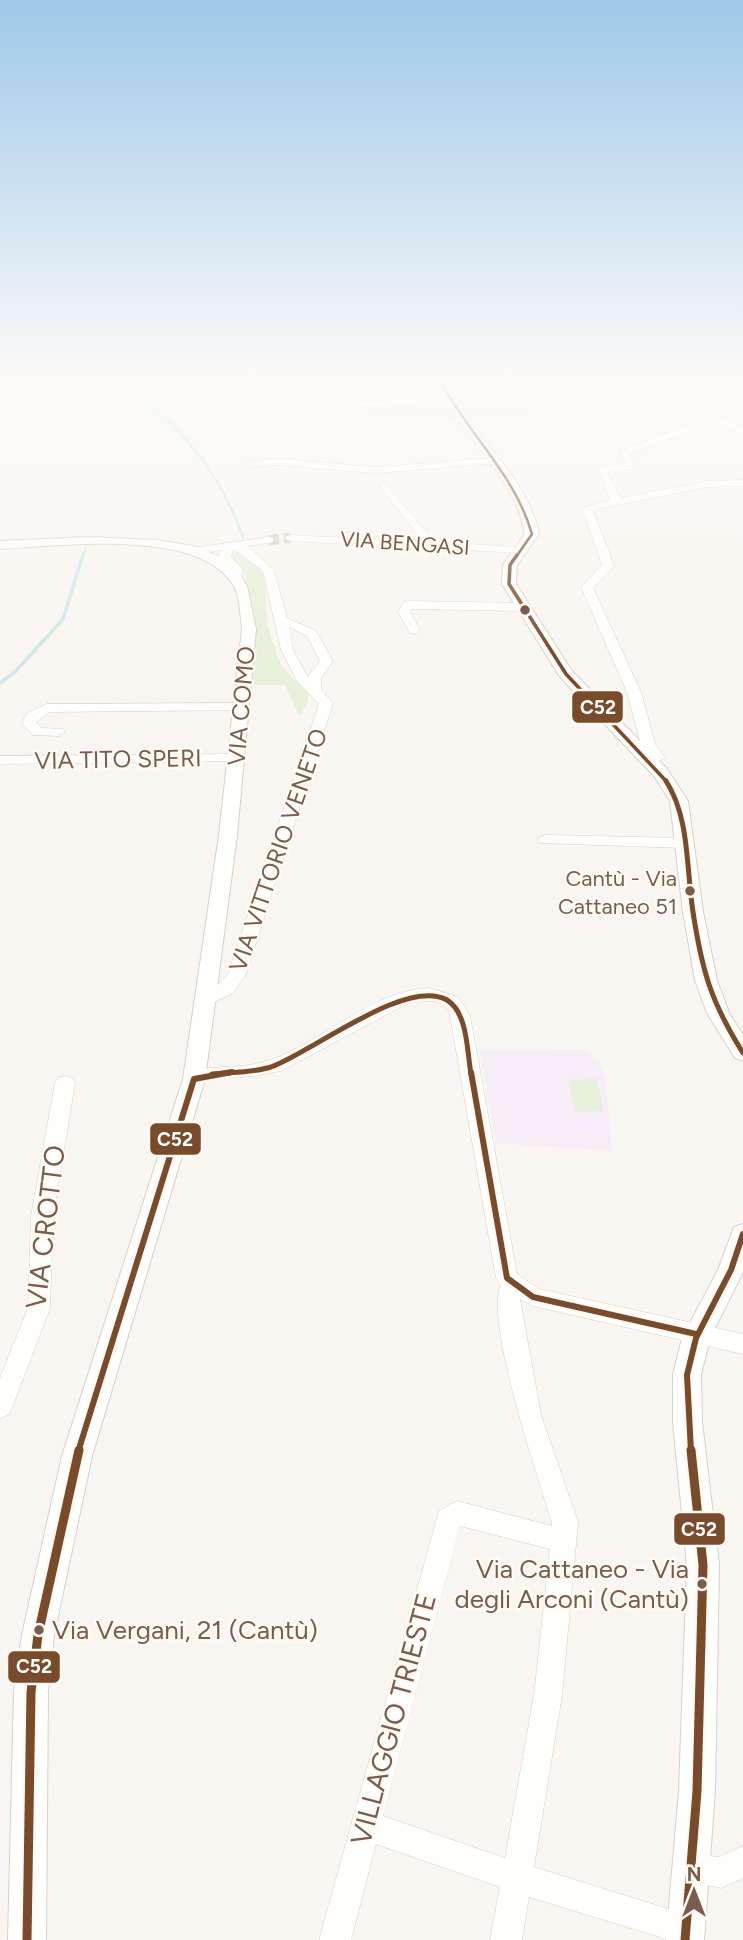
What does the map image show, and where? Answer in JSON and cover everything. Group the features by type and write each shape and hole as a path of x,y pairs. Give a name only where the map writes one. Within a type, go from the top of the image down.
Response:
{"street":[{"path":"504,473 527,504 532,534 510,565 508,578 522,607 566,674 650,761 666,779 679,801 693,912 708,988 718,1013 743,1053"},
{"path":"603,473 617,503"},
{"path":"650,761 658,758 648,745 634,692 587,587 608,566 587,508 707,484 743,484"},
{"path":"384,485 431,544"},
{"name":"VIA BENGASI","path":"289,538 520,550"},
{"path":"0,545 124,541 197,552 269,540"},
{"path":"234,546 225,558 237,570 236,578"},
{"name":"VIA VITTORIO VENETO","path":"206,999 226,990 237,974 296,787 325,711 324,698 294,667 287,650 268,570 234,546"},
{"path":"197,552 223,565 236,578"},
{"name":"VIA COMO","path":"27,1940 31,1692 40,1622 77,1456 197,1065 237,758 248,629 246,604 236,578"},
{"path":"414,630 404,612 408,605 522,607"},
{"name":"VIA VITTORIO VENETO","path":"281,620 310,631 326,659 327,663 314,678 315,690"},
{"path":"58,732 38,732 29,723 32,716 47,708 241,707"},
{"name":"VIA TITO SPERI","path":"0,760 237,758"},
{"path":"545,840 685,843"},
{"path":"197,1065 210,1072 274,1066 404,998 439,995 454,1003 461,1016 504,1272 512,1285 533,1297 743,1344"},
{"path":"197,1065 214,1061 242,1071"},
{"name":"VIA CROTTO","path":"0,1408 39,1308 42,1216 65,1083"},
{"path":"364,1825 686,1935 693,1869 703,1563 687,1376 696,1334 734,1262 743,1234"},
{"path":"506,1940 548,1695 565,1522 529,1415 508,1305 512,1285"},
{"name":"VILLAGGIO TRIESTE","path":"335,1940 447,1519 457,1513 564,1541"},
{"path":"693,1869 721,1873 743,1861"}],"shaded area":[{"path":"584,1049 598,1063 606,1078 612,1151 496,1143 479,1050"}],"green space":[{"path":"237,552 255,564 263,574 267,622 275,650 283,667 308,695 299,715 285,685 250,685 254,614 244,572 229,555"},
{"path":"597,1079 604,1111 575,1112 568,1080"}],"waterway":[{"path":"211,473 227,499 243,537"},
{"path":"83,557 85,550"},
{"path":"0,683 15,672 63,619 83,555"}],"tunnel":[{"path":"269,540 290,538"}],"transit line":[{"name":"C52","path":"505,473 526,512 532,534 510,565 509,584 566,674 661,773 679,801 693,912 706,980 718,1013 743,1053"},
{"name":"C52","path":"27,1940 31,1692 38,1635 77,1456 194,1079 273,1066 400,1001 425,996 447,1000 461,1016 507,1278 533,1297 696,1334"},
{"name":"C52","path":"685,1940 697,1791 703,1565 688,1422 687,1375 696,1338 731,1270 743,1234"}],"place":[{"name":"Cantù - Via Cattaneo 51","path":"690,891"},
{"name":"Via Cattaneo - Via degli Arconi (Cantù)","path":"702,1584"},
{"name":"Via Vergani, 21 (Cantù)","path":"39,1630"}]}
